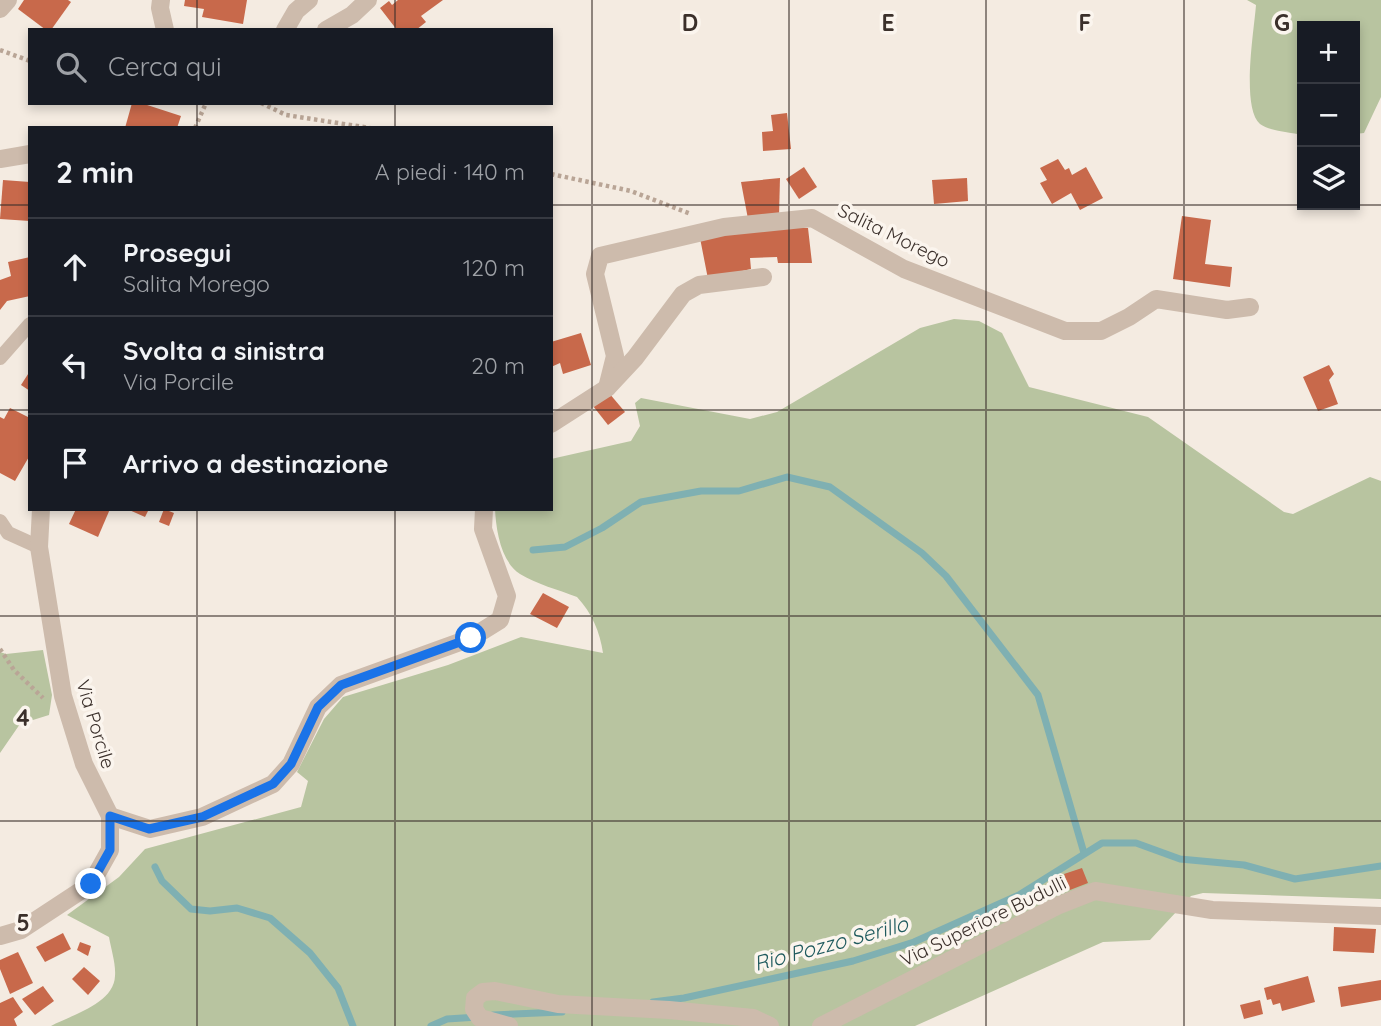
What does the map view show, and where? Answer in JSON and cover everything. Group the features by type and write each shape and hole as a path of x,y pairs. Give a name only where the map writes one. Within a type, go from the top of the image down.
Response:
{"street":[{"path":"0,9 8,0"},
{"path":"161,0 165,28"},
{"path":"286,28 296,11 309,0"},
{"path":"329,28 352,15 368,0"},
{"path":"0,159 28,154"},
{"name":"Salita Morego","path":"607,388 615,356 595,274 600,256 724,227 812,218 904,269 1065,331 1101,331 1156,299 1227,310 1250,307"},
{"path":"553,423 607,388 635,358 683,294 699,285 763,277"},
{"name":"Via Porcile","path":"0,936 21,930 91,884 110,850 110,816 83,764 63,696 39,547 41,511"},
{"path":"110,816 149,829 202,817 273,784 291,764 318,707 341,685 471,638 500,620 507,596 483,529 484,511"},
{"name":"Via Superiore Budulli","path":"821,1026 1057,906 1095,891 1212,910 1381,916"},
{"path":"509,1026 480,1018 474,1009 478,994 495,991 558,1004 753,1017 771,1026"}],"lane":[{"path":"0,358 28,326"},
{"path":"0,521 8,533 39,547"}],"path":[{"path":"0,50 28,60"},
{"path":"196,126 205,105"},
{"path":"265,105 286,115 357,126"},
{"path":"553,174 631,191 724,227"},
{"path":"0,649 14,670 72,726"}],"green space":[{"path":"1247,0 1381,0 1381,97 1364,133 1360,133 1360,21 1297,21 1297,134 1260,124 1254,115 1250,86 1256,5"},
{"path":"954,319 979,321 1002,333 1029,387 1148,417 1284,512 1293,514 1370,477 1381,481 1381,899 1203,893 1191,896 1150,940 1103,942 915,1026 51,1026 100,1001 113,986 115,976 109,937 67,915 119,877 145,849 301,807 308,781 297,772 324,719 343,697 448,665 521,637 603,653 594,623 577,597 520,574 508,562 501,545 495,511 553,511 553,459 631,441 640,426 635,403 641,398 750,419 777,412 920,328"},
{"path":"43,650 52,695 49,715 20,724 0,753 0,652 6,654"}],"building":[{"path":"24,0 71,2 52,28 43,28 18,9"},
{"path":"185,0 247,0 243,24 202,17 204,9 184,6"},
{"path":"398,0 443,0 421,16 426,22 418,28 395,28 380,8 389,1 392,5"},
{"path":"131,105 147,105 181,116 178,126 126,126"},
{"path":"787,113 791,149 763,151 762,132 773,131 771,115"},
{"path":"1058,159 1065,170 1069,168 1072,175 1086,167 1103,198 1080,210 1071,193 1052,204 1040,183 1047,180 1040,168"},
{"path":"804,167 817,187 799,199 786,179"},
{"path":"780,178 779,216 748,219 741,182"},
{"path":"967,178 968,201 934,204 932,180"},
{"path":"3,180 28,182 28,221 0,219"},
{"path":"1182,216 1211,220 1205,264 1232,267 1230,287 1173,279"},
{"path":"757,226 808,228 812,263 778,263 777,257 750,258 751,269 708,279 700,238"},
{"path":"28,257 28,296 7,301 0,310 0,280 11,276 8,262"},
{"path":"581,333 591,365 563,374 560,363 553,366 553,341"},
{"path":"1329,365 1334,374 1329,380 1338,404 1318,411 1303,377"},
{"path":"28,374 28,390 21,385"},
{"path":"609,393 625,412 608,425 593,406"},
{"path":"10,408 28,417 28,458 15,481 0,473 0,417 4,419"},
{"path":"75,511 109,511 98,537 69,524"},
{"path":"132,511 148,511 145,517"},
{"path":"163,511 174,513 169,526 159,522"},
{"path":"543,593 569,607 557,628 530,614"},
{"path":"1082,868 1088,883 1070,890 1064,874"},
{"path":"1334,927 1376,929 1374,953 1333,951"},
{"path":"63,933 71,949 45,962 36,947"},
{"path":"80,942 91,946 88,956 77,950"},
{"path":"18,952 33,983 10,994 0,969 0,960"},
{"path":"84,967 100,981 88,995 72,979"},
{"path":"1308,976 1315,1002 1282,1011 1280,1003 1273,1005 1271,999 1267,1000 1264,988"},
{"path":"1381,980 1381,1000 1341,1007 1338,987"},
{"path":"43,986 54,1001 35,1015 22,999"},
{"path":"13,997 23,1012 14,1019 17,1026 0,1026 0,1003"},
{"path":"1260,1000 1263,1014 1244,1019 1240,1005"}],"waterway":[{"path":"533,550 565,547 602,528 641,502 701,491 739,491 787,477 830,487 922,553 946,576 1038,695 1084,853"},
{"name":"Rio Pozzo Serillo","path":"653,1002 684,998 853,961 914,942 1019,895 1102,843 1136,843 1180,859 1244,865 1295,879 1381,866"},
{"path":"155,867 162,881 191,909 210,911 237,908 270,918 310,953 338,988 353,1026"},
{"name":"Rio Pozzo Serillo","path":"493,1015 562,1012"},
{"name":"Rio Pozzo Serillo","path":"431,1026 447,1019 478,1017"}],"route":[{"path":"91,884 110,850 110,816 149,829 202,817 273,784 291,764 318,707 341,685 471,638"}]}
